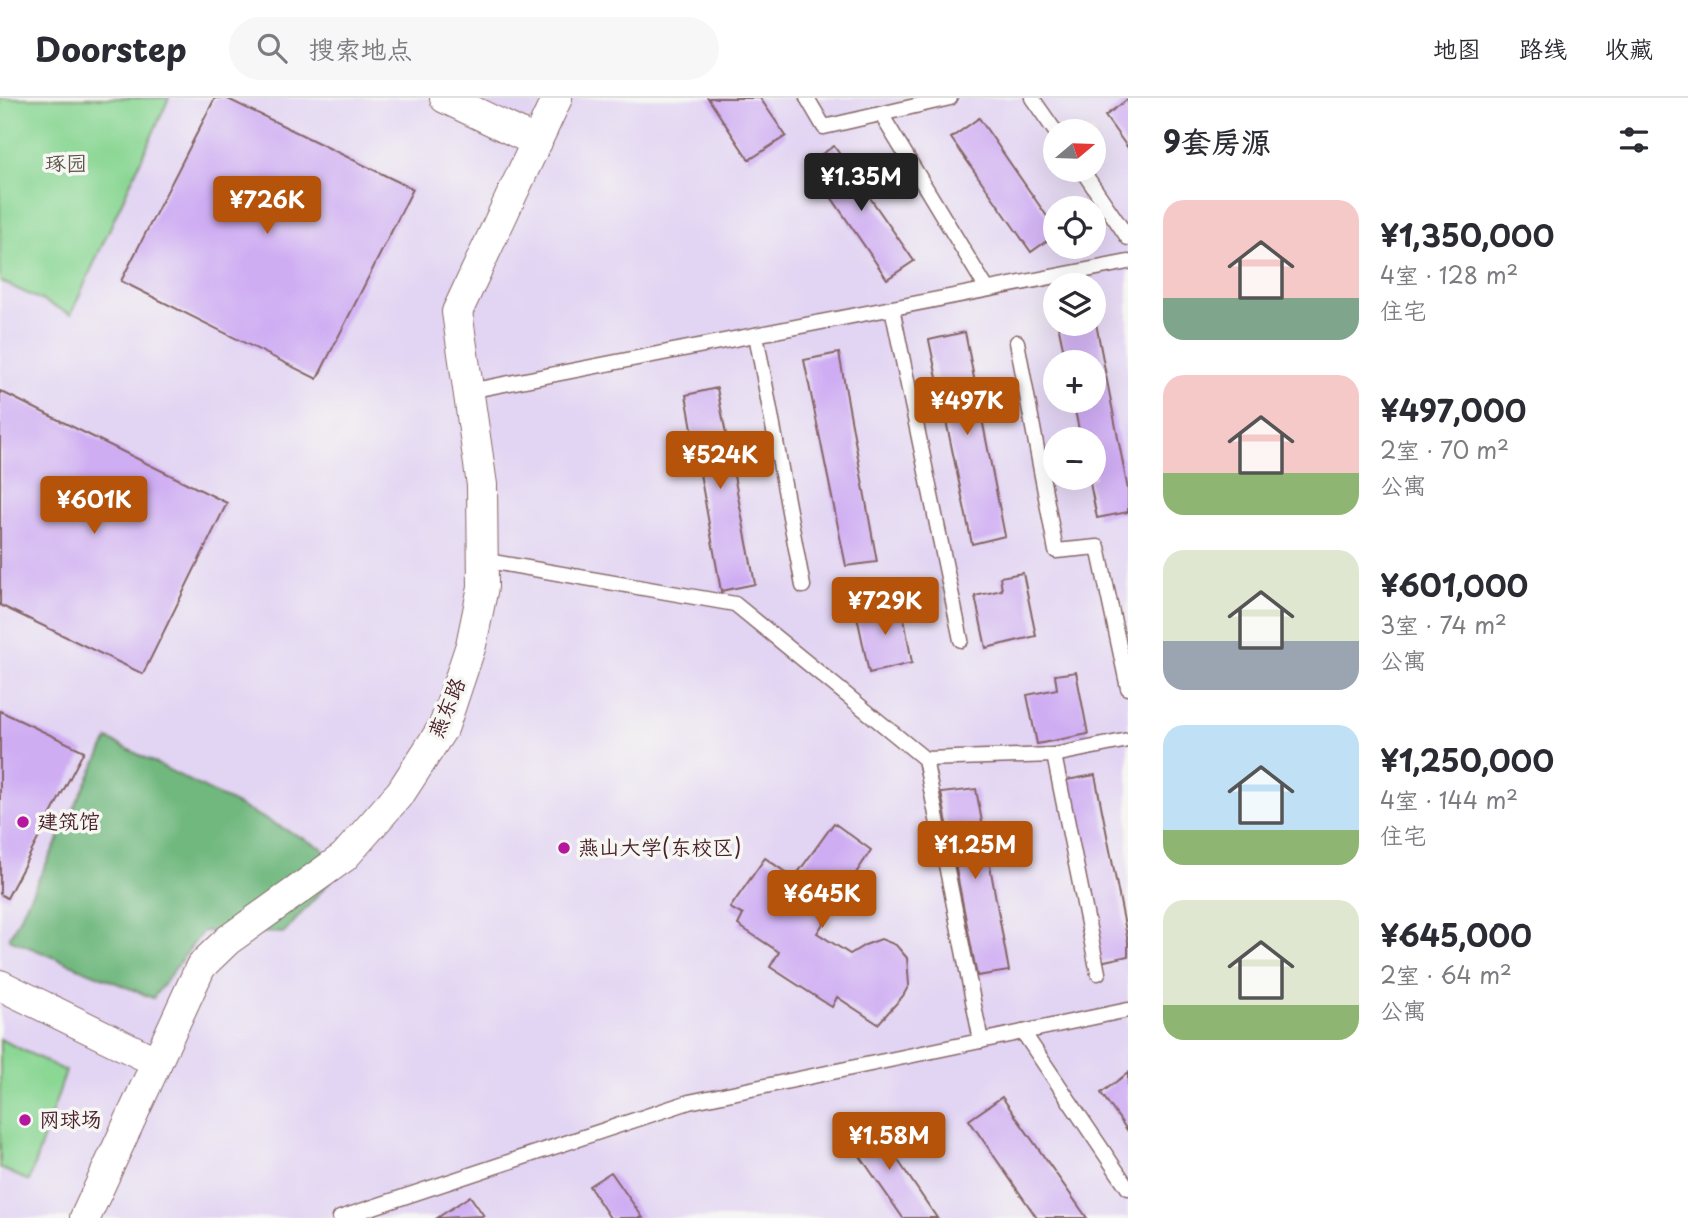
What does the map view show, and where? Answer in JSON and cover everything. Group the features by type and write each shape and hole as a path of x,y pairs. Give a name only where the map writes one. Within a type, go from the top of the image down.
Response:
{"street":[{"path":"445,98 537,142"},
{"name":"燕东路","path":"85,1218 201,966 228,940 344,857 401,792 444,726 471,645 483,587 482,485 457,312 557,98"},
{"path":"0,985 157,1062"}],"lane":[{"path":"807,98 824,127 950,98"},
{"path":"1032,98 1047,119"},
{"path":"881,114 987,289"},
{"path":"1090,182 1128,238"},
{"path":"469,391 1128,262"},
{"path":"892,308 961,639"},
{"path":"756,335 803,586"},
{"path":"1017,342 1056,551 1098,547 1128,688"},
{"path":"482,560 735,604 925,759 981,1041"},
{"path":"925,759 1054,755 1128,740"},
{"path":"1054,755 1098,973"},
{"path":"340,1218 689,1102 1128,1010"},
{"path":"1023,1032 1128,1188"}],"shaded area":[{"name":"燕山大学(东校区)","path":"0,98 1128,98 1128,1218 0,1218"}],"green space":[{"name":"琢园","path":"0,98 169,98 71,314 0,281"},
{"path":"108,739 322,848 334,877 284,933 203,931 153,998 9,939"},
{"name":"网球场","path":"0,1039 66,1071 29,1181 0,1168"}],"building":[{"path":"215,98 226,98 413,189 317,379 121,281"},
{"path":"708,98 760,98 786,136 749,160"},
{"path":"1128,99 1128,148 1105,116"},
{"path":"979,118 1043,211 1043,244 1031,252 951,138"},
{"path":"834,146 914,261 887,279 808,163"},
{"path":"965,332 1005,536 972,544 929,340"},
{"path":"1061,336 1098,336 1101,350 1063,350"},
{"path":"839,353 877,562 846,566 804,360"},
{"path":"1106,375 1128,490 1128,512 1097,518 1091,490 1106,490 1106,427 1078,427 1076,413 1106,413"},
{"path":"717,388 755,584 721,591 686,395"},
{"path":"0,391 227,503 143,674 0,605"},
{"path":"1023,573 1036,636 986,648 975,596 1002,590 1000,577"},
{"path":"900,596 912,663 869,673 857,616 883,612 882,600"},
{"path":"1076,672 1088,734 1037,744 1027,695 1057,689 1055,675"},
{"name":"建筑馆","path":"0,711 84,751 7,898 0,894"},
{"path":"1095,775 1128,941 1128,956 1100,962 1061,781"},
{"path":"976,789 1009,971 977,976 941,793"},
{"path":"834,823 871,850 817,933 850,954 881,939 896,945 907,958 909,985 903,996 878,1024 837,997 832,1007 770,967 779,952 738,925 743,915 730,908 765,858 794,878"},
{"path":"1128,1073 1128,1131 1101,1093"},
{"path":"1002,1097 1087,1218 1037,1218 969,1120"},
{"path":"870,1119 937,1218 903,1218 846,1136"},
{"path":"611,1172 643,1218 610,1218 589,1186"},
{"path":"470,1196 484,1216 437,1218"}],"place":[{"name":"建筑馆","path":"23,822"},
{"name":"燕山大学(东校区)","path":"564,848"},
{"name":"网球场","path":"25,1120"}]}
